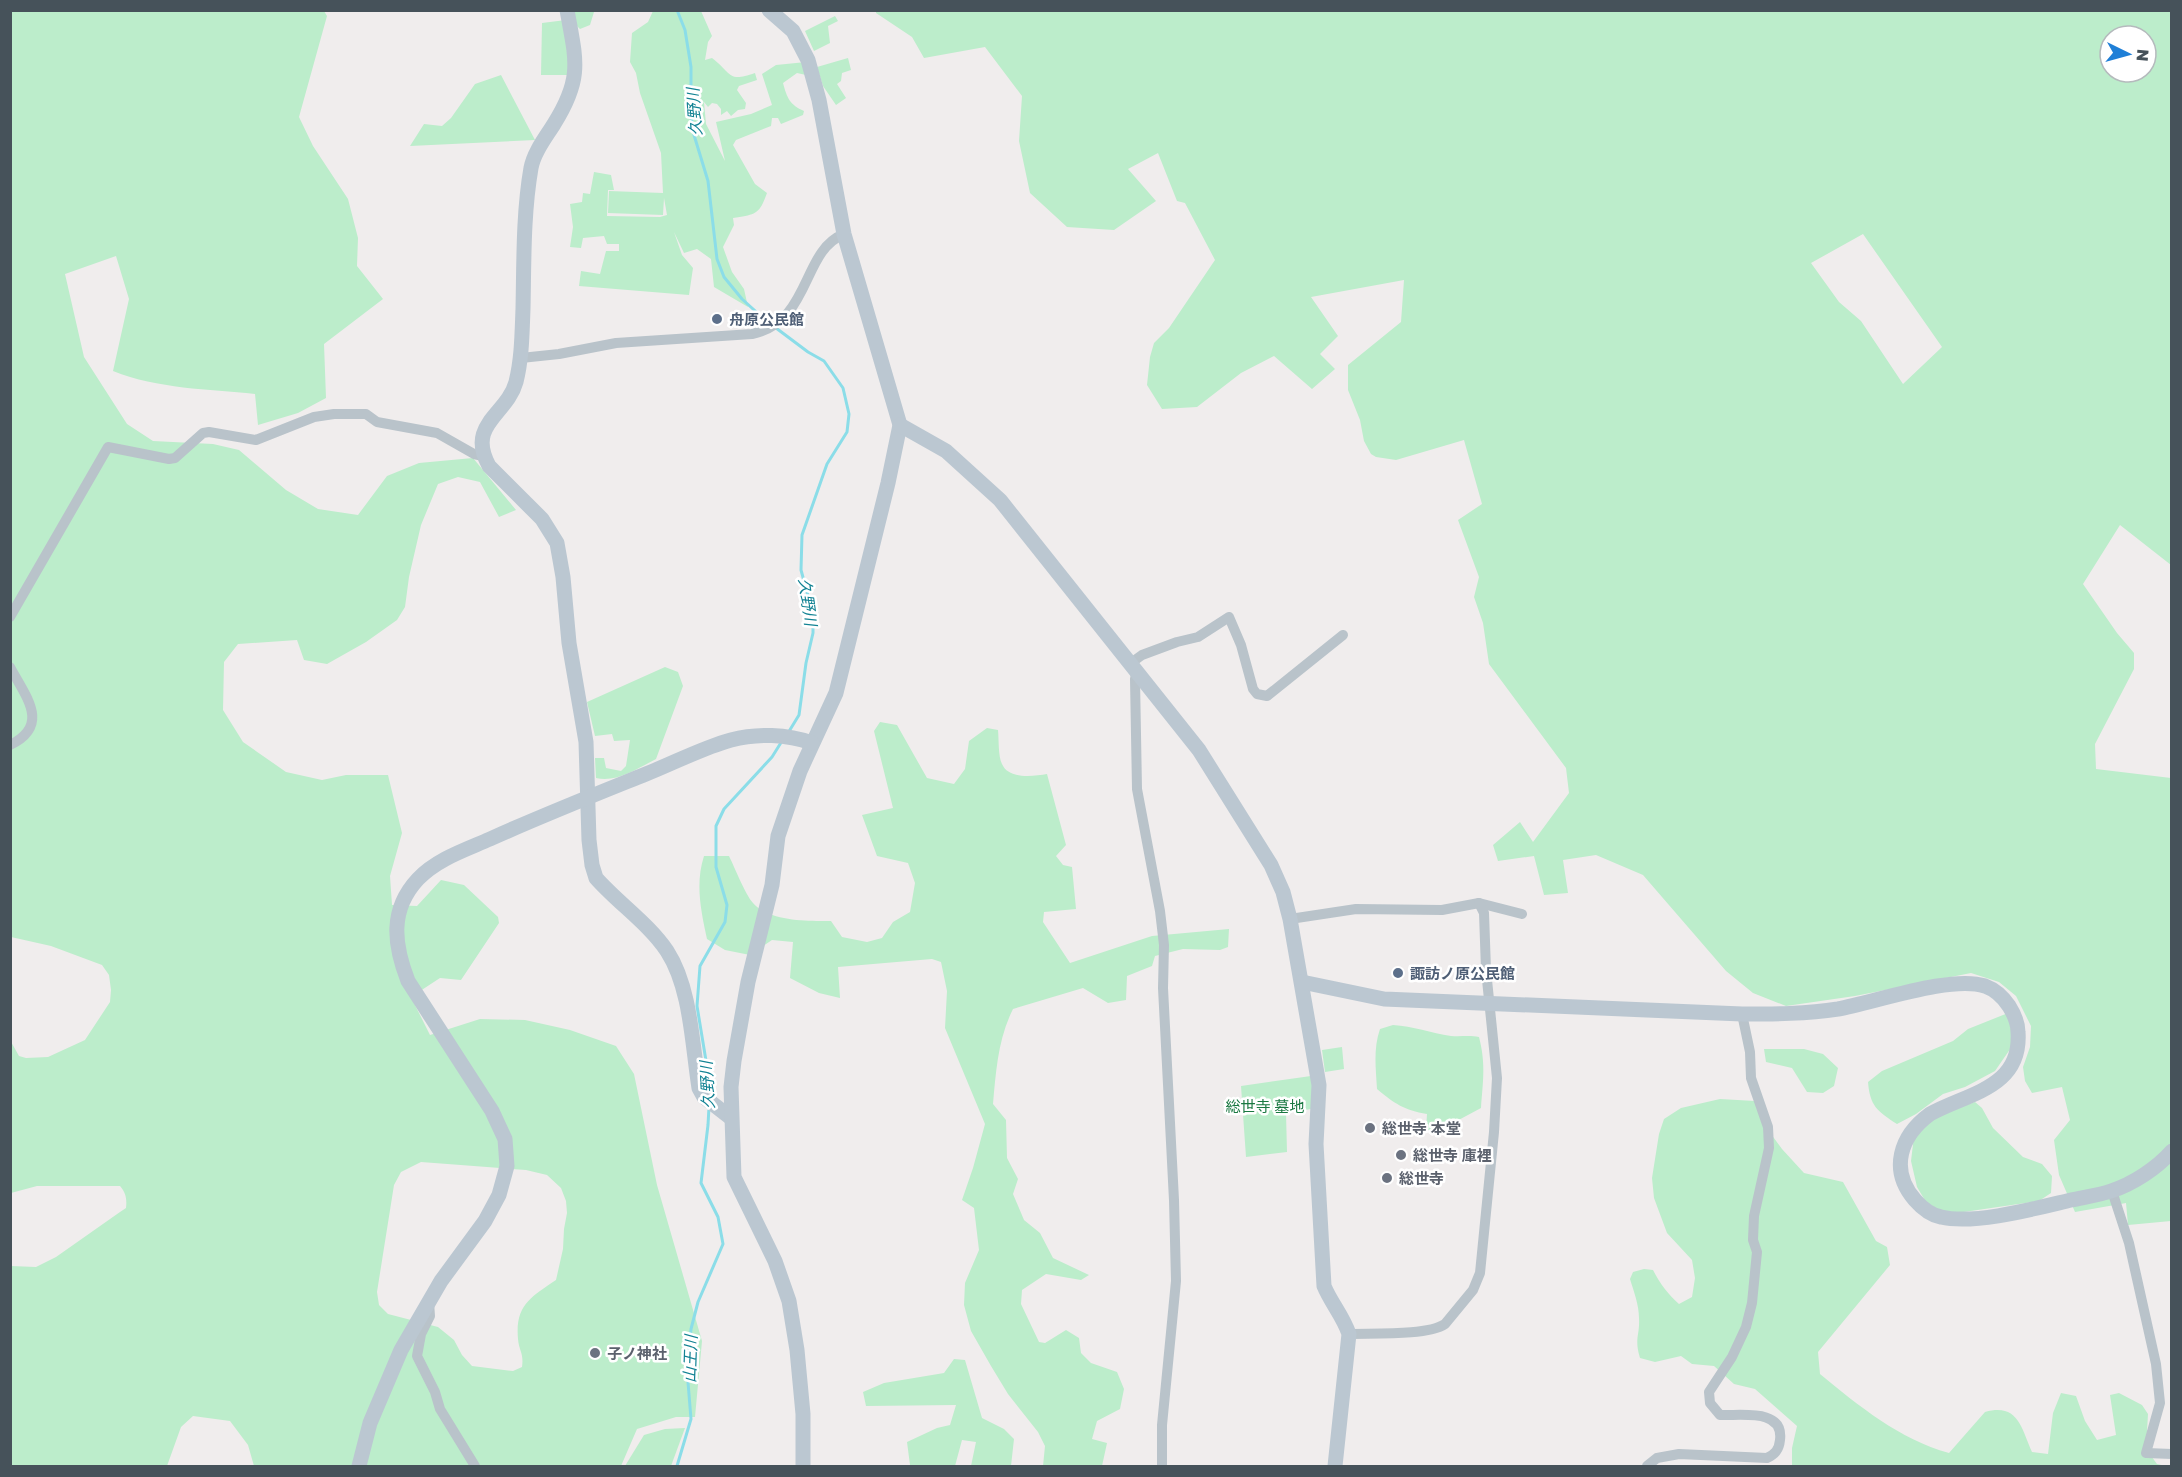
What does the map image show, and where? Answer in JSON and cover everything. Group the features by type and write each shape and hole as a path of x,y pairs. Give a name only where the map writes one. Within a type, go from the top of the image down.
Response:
{"street":[{"path":"567,10 576,61 575,80 559,116 531,165 526,224 521,358 515,385 485,428 482,441 483,456 489,466 542,519 557,543 563,577 569,643 586,742 587,797 592,865 596,878 666,949 679,973 685,997 699,1088 704,1097 731,1118"},
{"path":"769,10 793,31 808,60 819,100 844,234 900,425 836,693 806,741 778,836 772,885 748,982 734,1061 731,1118 734,1177 775,1261 789,1301 803,1414 803,1467"},
{"path":"521,358 559,354 616,343 752,334 767,331 785,317 795,303 823,250 834,238 844,234"},
{"path":"10,617 108,447 169,459 175,458 203,433 256,440 314,417 334,414 366,414 377,422 436,433 474,454 483,456"},
{"path":"900,425 946,451 1000,500 1199,750 1229,794 1271,865 1283,892 1302,982 1319,1085 1316,1144 1324,1286 1344,1320 1348,1334 1335,1467"},
{"path":"1162,1467 1162,1425 1176,1281 1174,1200 1163,988 1163,937 1137,789 1134,666 1142,656 1177,642 1198,638 1228,617 1241,645 1253,689 1262,696 1267,696 1343,635"},
{"path":"10,667 31,707 33,722 28,734 10,745"},
{"path":"358,1467 370,1423 385,1384 411,1329 484,1221 504,1182 507,1166 504,1139 492,1111 408,981 396,946 396,931 401,907 418,879 447,858 587,797 732,740 770,735 806,741"},
{"path":"1290,920 1356,909 1442,910 1479,903 1522,914"},
{"path":"1348,1334 1421,1331 1440,1327 1473,1290 1480,1273 1497,1078 1486,970 1484,913 1479,903"},
{"path":"1302,982 1383,999 1742,1014 1794,1014 1838,1009 1951,984 1976,984 1986,986 2004,998 2017,1021 2018,1041 2014,1062 2003,1078 1993,1085 1930,1114 1906,1139 1900,1166 1902,1180 1923,1208 1942,1217 1970,1219 2112,1191 2137,1179 2172,1151"},
{"path":"1647,1467 1657,1458 1679,1454 1767,1458 1779,1447 1781,1435 1778,1425 1771,1418 1720,1415 1710,1403 1709,1392 1732,1357 1746,1327 1752,1303 1757,1252 1754,1240 1754,1216 1769,1148 1768,1127 1751,1078 1750,1052 1742,1014"},
{"path":"2112,1191 2129,1244 2156,1364 2160,1403 2146,1453 2172,1454"},
{"path":"429,1301 430,1316 421,1334 417,1356 435,1392 440,1409 475,1467"}],"green space":[{"path":"11,11 324,11 327,16 299,117 313,146 348,199 358,238 357,266 383,299 324,344 326,398 298,413 258,425 255,394 165,385 113,371 129,299 116,256 65,274 84,357 127,424 153,441 213,444 239,450 286,490 318,509 358,515 387,476 419,463 473,458 516,510 499,517 480,482 458,477 438,484 421,525 409,577 405,607 397,620 366,642 327,664 304,660 297,640 238,644 224,662 223,710 243,742 286,772 322,780 346,775 388,775 402,833 390,876 392,905 417,906 441,880 464,885 498,917 499,923 461,980 440,978 411,997 430,1035 480,1019 525,1020 570,1030 616,1046 634,1074 657,1185 702,1341 695,1417 676,1417 637,1429 621,1466 254,1466 248,1445 230,1421 193,1416 181,1427 167,1466 11,1466 11,1266 36,1267 56,1257 126,1208 126,1202 125,1194 120,1186 37,1186 11,1193 10,1040 19,1056 26,1058 48,1057 85,1040 110,1002 111,990 109,975 102,965 51,946 11,937","holes":["421,1162 526,1170 547,1175 561,1188 566,1201 563,1249 556,1280 532,1297 522,1310 518,1327 522,1367 513,1371 472,1366 462,1355 454,1340 438,1327 388,1314 379,1305 377,1292 394,1185 401,1172"]},
{"path":"573,11 596,11 590,25 580,29 573,22"},
{"path":"653,11 701,11 712,36 708,42 705,60 712,58 734,77 755,73 757,80 739,86 737,90 746,103 745,109 738,110 731,116 727,111 721,115 721,109 717,104 712,103 708,107 704,102 706,124 725,161 716,122 751,114 772,105 762,74 776,65 806,62 806,75 797,73 783,83 790,100 804,111 803,115 781,124 778,118 772,118 771,126 736,140 733,145 755,184 767,193 759,210 747,216 733,218 734,225 723,247 732,272 744,289 748,307 714,287 711,259 697,249 684,253 674,232 682,255 693,268 689,295 579,286 581,271 600,274 606,251 619,251 619,244 607,244 604,236 583,238 581,248 570,247 573,227 570,204 582,202 583,193 590,194 594,172 611,175 614,190 608,190 607,216 660,217 667,215 664,198 663,215 608,213 609,191 663,193 661,153 640,93 636,73 630,62 632,33 648,22"},
{"path":"876,11 2171,11 2171,565 2120,525 2083,584 2134,653 2134,669 2095,744 2096,769 2171,778 2171,1221 2128,1225 2126,1203 2075,1212 2059,1175 2054,1140 2070,1120 2062,1087 2032,1093 2025,1081 2023,1067 2030,1047 2031,1026 2016,996 1999,982 1971,973 1855,996 1786,1006 1753,993 1726,971 1643,875 1596,855 1563,860 1568,893 1544,895 1534,856 1498,861 1493,845 1520,822 1533,842 1569,793 1566,768 1489,664 1483,623 1474,597 1479,577 1458,520 1482,504 1464,440 1396,460 1376,457 1371,454 1364,441 1360,420 1348,390 1348,365 1401,322 1404,280 1311,297 1338,336 1320,354 1335,369 1312,389 1274,356 1241,373 1197,407 1162,409 1147,385 1154,343 1169,328 1215,260 1185,203 1177,201 1158,153 1128,169 1156,201 1114,230 1067,227 1030,193 1019,141 1022,96 985,47 924,58 912,37","holes":["1863,234 1942,347 1903,384 1861,321 1839,302 1811,263"]},
{"path":"835,16 838,21 828,26 830,43 814,51 805,31"},
{"path":"566,20 573,75 541,75 542,23"},
{"path":"848,58 851,70 842,73 841,81 837,84 846,98 836,105 823,86 817,67"},
{"path":"501,75 535,140 410,146 424,124 442,126 451,118 475,84"},
{"path":"665,667 678,672 683,686 656,759 619,777 596,778 595,758 604,758 606,768 621,771 626,766 630,740 614,741 612,734 595,736 587,702"},
{"path":"880,722 897,725 927,778 954,784 965,769 969,741 987,728 998,730 1000,757 1005,769 1010,773 1022,776 1047,774 1066,845 1056,856 1063,865 1072,867 1076,909 1044,912 1043,922 1070,963 1152,936 1229,929 1228,947 1220,950 1183,949 1155,956 1152,966 1127,976 1126,1000 1108,1003 1083,988 1013,1009 1001,1044 993,1104 1006,1120 1007,1158 1018,1179 1013,1194 1024,1220 1040,1233 1053,1258 1089,1275 1081,1280 1046,1274 1022,1290 1021,1304 1039,1342 1045,1343 1066,1330 1079,1338 1081,1353 1091,1363 1117,1372 1124,1389 1120,1409 1097,1421 1092,1439 1107,1443 1102,1466 1043,1466 1045,1446 1038,1432 1008,1394 971,1331 964,1305 965,1283 979,1250 974,1208 962,1200 985,1124 945,1028 947,991 941,962 932,959 838,967 840,998 819,993 790,978 793,942 772,940 750,955 725,950 707,939 699,887 704,856 729,856 747,894 760,909 769,914 790,919 831,921 842,937 867,942 882,938 893,922 910,912 915,883 908,863 877,856 862,815 893,808 874,731"},
{"path":"2008,1013 2015,1042 1995,1071 1965,1087 1943,1094 1916,1114 1897,1124 1876,1107 1868,1082 1882,1071 1953,1041 1968,1029"},
{"path":"1393,1025 1451,1036 1479,1037 1483,1064 1481,1108 1440,1130 1426,1130 1427,1114 1400,1106 1377,1089 1376,1044 1378,1036 1380,1029"},
{"path":"1342,1047 1344,1069 1325,1072 1322,1050"},
{"path":"1764,1049 1804,1049 1823,1054 1838,1068 1834,1086 1823,1093 1807,1092 1792,1068 1766,1062"},
{"name":"総世寺 墓地","path":"1311,1076 1313,1092 1311,1109 1286,1113 1287,1152 1246,1157 1241,1086"},
{"path":"1720,1099 1755,1101 1765,1126 1782,1149 1804,1173 1843,1182 1876,1241 1887,1247 1890,1265 1818,1352 1820,1374 1896,1430 1949,1453 1985,1412 1996,1410 2005,1411 2017,1419 2032,1452 2048,1454 2053,1413 2061,1393 2076,1396 2085,1421 2097,1440 2116,1435 2110,1395 2119,1393 2142,1405 2148,1414 2146,1449 2157,1464 2166,1466 1792,1466 1792,1448 1797,1426 1755,1389 1734,1384 1714,1366 1692,1364 1681,1356 1655,1362 1640,1358 1637,1341 1639,1313 1630,1279 1633,1272 1644,1269 1653,1270 1664,1288 1679,1304 1692,1297 1695,1278 1692,1260 1667,1233 1654,1198 1652,1178 1659,1134 1664,1119 1681,1108"},
{"path":"1975,1102 1982,1108 1993,1128 2023,1157 2042,1164 2052,1176 2051,1193 2039,1201 1957,1213 1939,1210 1926,1202 1917,1187 1911,1161 1914,1136 1937,1115"},
{"path":"954,1359 965,1360 982,1418 1004,1429 1014,1439 1011,1466 971,1466 976,1442 962,1440 955,1466 910,1465 907,1442 937,1428 950,1425 956,1405 866,1406 863,1392 884,1383 944,1373"},
{"path":"685,1428 671,1466 625,1466 644,1435 665,1429"}],"waterway":[{"name":"久野川","path":"677,10 685,30 691,67 691,116 694,135 708,181 717,259 724,277 742,299 764,319 808,352 824,361 843,388 849,414 847,432 827,464 802,535 801,570 813,614 813,633 806,663 799,715 788,733"},
{"name":"久野川","path":"709,1094 709,1079 697,1006 700,966 725,922 727,905 716,867 716,826 724,809 772,757 782,741"},
{"name":"山王川","path":"677,1466 691,1419 687,1370 691,1329 698,1302 723,1244 718,1217 701,1183 709,1107"}],"place":[{"name":"舟原公民館","path":"717,319"},
{"name":"諏訪ノ原公民館","path":"1398,973"},
{"name":"総世寺 本堂","path":"1370,1128"},
{"name":"総世寺 庫裡","path":"1401,1155"},
{"name":"総世寺","path":"1387,1178"},
{"name":"子ノ神社","path":"595,1353"}]}
